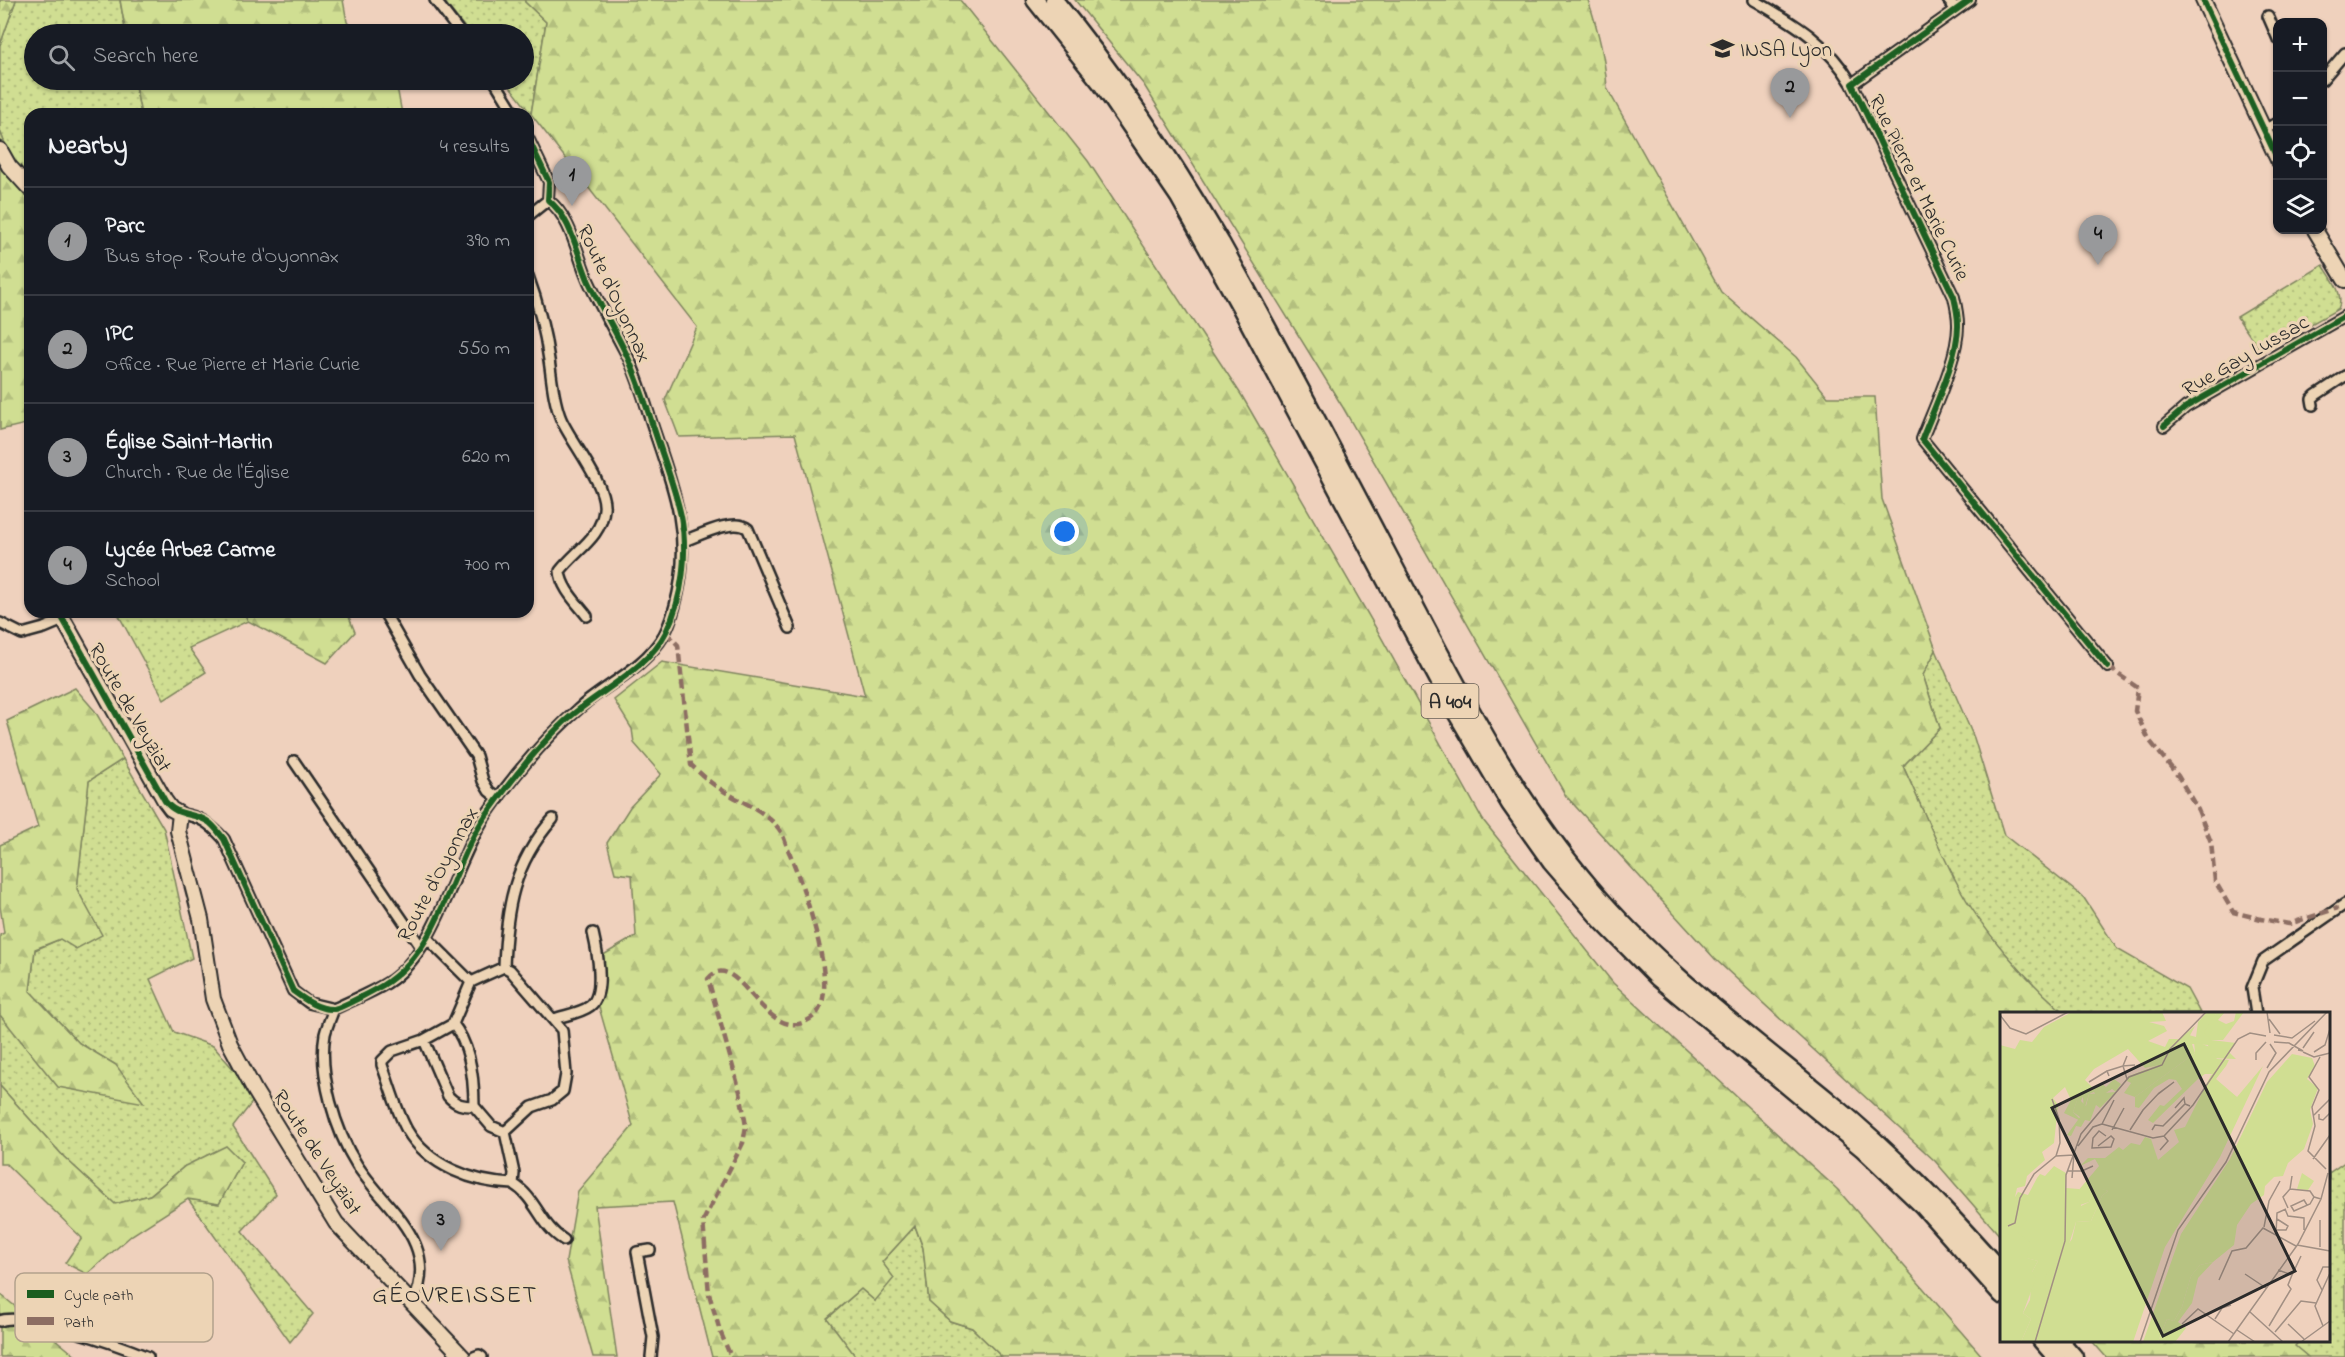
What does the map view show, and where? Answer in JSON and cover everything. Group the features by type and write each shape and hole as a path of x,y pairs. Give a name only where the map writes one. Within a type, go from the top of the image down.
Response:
{"highway":[{"name":"A 404","path":"1035,0 1102,84 1179,198 1239,304 1454,709 1500,788 1551,862 1602,921 1657,977 1877,1162 1923,1206 2000,1294"},
{"name":"A 404","path":"1054,0 1132,102 1210,224 1472,713 1526,802 1566,858 1615,915 1666,967 1871,1137 1929,1193 2000,1273"},
{"path":"2042,1342 2056,1357"},
{"path":"2061,1342 2074,1357"}],"street":[{"path":"435,0 453,24"},
{"path":"1754,0 1812,36 1830,52 1851,84"},
{"path":"1948,0 1956,10"},
{"name":"Rue Pierre et Marie Curie","path":"1970,0 1851,84 1954,297 1957,310 1955,353 1922,439 2108,667"},
{"path":"2203,0 2273,152"},
{"path":"2268,16 2273,29"},
{"path":"2327,74 2345,53"},
{"path":"500,90 511,108"},
{"path":"2262,130 2273,125"},
{"path":"0,150 9,166 24,182"},
{"name":"Route d'Oyonnax","path":"334,1009 389,982 407,966 424,943 474,836 499,799 562,724 587,702 631,671 658,644 666,632 676,605 681,582 684,541 681,516 668,470 632,367 589,282 560,211 548,200 549,182 534,151"},
{"path":"534,211 548,200"},
{"path":"2317,234 2345,280"},
{"path":"534,292 561,418 596,481 605,506 601,524 593,537 571,557 560,571 561,578 572,598 587,616"},
{"name":"Rue Gay Lussac","path":"2164,426 2186,407 2345,316"},
{"path":"2313,405 2312,399 2316,395 2345,376"},
{"path":"684,541 733,523 748,529 790,628"},
{"path":"0,624 22,634 44,628 58,618"},
{"name":"Route de Veyziat","path":"62,618 165,801 171,809 180,814 178,831 201,919 213,999 230,1044 255,1091 336,1223 463,1357"},
{"path":"387,618 420,675 476,756 483,781 489,791 499,799"},
{"path":"294,761 424,943 471,982"},
{"path":"180,814 194,815 209,822 224,839 293,991 309,1003 334,1009 325,1034 323,1061 327,1092 348,1150 358,1167 407,1226 416,1244 420,1262 420,1287 413,1303"},
{"path":"504,967 505,926 510,902 524,860 538,837 553,819"},
{"path":"2256,1012 2252,988 2263,961 2345,904"},
{"path":"554,1018 589,1007 595,1000 598,991 598,960 593,933"},
{"path":"504,967 471,982 453,1024 424,1040 392,1051 382,1061 406,1128 427,1153 454,1171 493,1184 513,1184 522,1190 552,1233 564,1240"},
{"path":"504,967 510,970 554,1018 561,1030 566,1074 563,1091 552,1100 532,1107 505,1132"},
{"path":"453,1024 458,1031 471,1067 474,1107 491,1126 505,1132"},
{"path":"424,1040 448,1096 461,1106 474,1107"},
{"path":"505,1132 514,1173 513,1184"},
{"path":"650,1250 637,1252 653,1337 651,1357"},
{"path":"0,1320 15,1319"},
{"path":"111,1342 148,1357"},
{"path":"474,1357 478,1355 482,1357"}],"green space":[{"path":"0,0 16,0 0,45"},
{"path":"16,0 120,0 124,24 24,24 24,90 136,90 140,108 24,108 24,181 15,170 0,131 0,45"},
{"path":"120,0 343,0 348,24 124,24"},
{"path":"443,0 525,0 546,22 532,108 526,108 513,90 534,90 534,24 462,24"},
{"path":"525,0 960,0 1088,161 1242,396 1380,635 1483,820 1613,983 1838,1190 1983,1357 1002,1357 972,1328 950,1321 929,1302 923,1248 915,1226 882,1262 894,1278 875,1301 861,1289 827,1318 856,1357 712,1357 673,1202 595,1206 617,1357 593,1357 566,1261 578,1191 633,1126 597,1000 593,961 636,936 632,875 615,873 607,843 630,807 661,774 634,743 632,729 614,700 662,662 865,696 795,434 679,437 665,400 697,327 534,118 534,108 532,108 546,22"},
{"path":"1075,0 1588,0 1605,65 1607,88 1721,292 1796,357 1828,397 1875,397 1882,499 1936,650 1923,675 1940,728 1903,766 1957,883 1978,918 2034,985 2063,1012 2000,1012 2000,1236 1935,1161 1715,959 1566,796 1342,406 1144,85"},
{"path":"136,90 396,90 401,108 140,108"},
{"path":"0,131 15,170 24,181 24,424 0,430"},
{"path":"2323,265 2338,292 2340,303 2338,309 2261,352 2237,317"},
{"path":"120,618 247,618 248,621 189,648 206,672 164,699"},
{"path":"247,618 349,618 355,632 327,663 248,621"},
{"path":"1936,650 1974,738 2004,835 2084,898 2117,949 2187,989 2199,1012 2063,1012 2004,953 1966,901 1956,883 1903,766 1940,728 1923,675"},
{"path":"75,688 95,711 123,759 89,781 77,889 102,935 76,949 60,939 35,949 30,991 79,1043 116,1065 144,1103 58,1087 0,1015 0,935 4,933 0,906 0,845 38,827 7,721"},
{"path":"123,759 164,829 192,958 150,979 174,1032 213,1046 257,1096 233,1127 276,1194 242,1231 313,1314 290,1342 188,1199 219,1204 242,1162 185,1166 150,1195 115,1204 64,1157 0,1086 0,1015 116,1065 79,1043 30,991 35,950 60,939 101,935 77,889 89,780"},
{"path":"0,1086 64,1157 115,1204 150,1195 185,1166 226,1146 242,1162 219,1204 188,1199 132,1235 88,1273 65,1263 82,1238 6,1164 0,1164"},
{"path":"2345,1162 2345,1357 2308,1357 2294,1346 2298,1342 2330,1342 2330,1172"},
{"path":"915,1226 923,1248 929,1302 950,1321 972,1328 1002,1357 856,1357 827,1319 861,1289 875,1301 882,1262"},
{"path":"0,1294 15,1306 15,1342 59,1342 77,1357 0,1357"},
{"path":"2093,1342 2298,1342 2295,1346 2308,1357 2106,1357"}],"marked path":[{"path":"666,632 678,645 691,765 715,786 758,810 781,831 810,912 822,961 824,984 822,1002 815,1015 798,1024 783,1022 768,1012 731,975 719,972 708,979 740,1092 746,1126 743,1143 703,1221 709,1294 720,1331 731,1357"},
{"path":"2108,667 2138,688 2135,711 2149,740 2178,776 2198,810 2211,842 2215,881 2233,912 2289,924 2338,908"}],"cycle path":[{"path":"1970,0 1852,84 1954,297 1956,307 1958,324 1954,351 1945,382 1922,439 2108,667"},
{"path":"2203,0 2273,149"},
{"path":"62,618 165,801 175,810 207,821 224,839 293,991 317,1006 334,1009 385,984 407,965 422,946 434,925 475,834 504,790 542,744 563,723 633,670 657,646 672,619 680,590 684,545 681,516 673,484 633,369 589,282 563,217 548,200 549,182 534,151"},
{"path":"2164,426 2186,407 2345,316"}],"place":[{"name":"INSA Lyon","path":"1722,49"},
{"name":"IPC","path":"1790,118"},
{"name":"Parc","path":"572,206"},
{"name":"Lycée Arbez Carme","path":"2098,265"},
{"name":"Église Saint-Martin","path":"441,1251"}],"district":[{"name":"GÉOVREISSET","path":"455,1294"}]}
